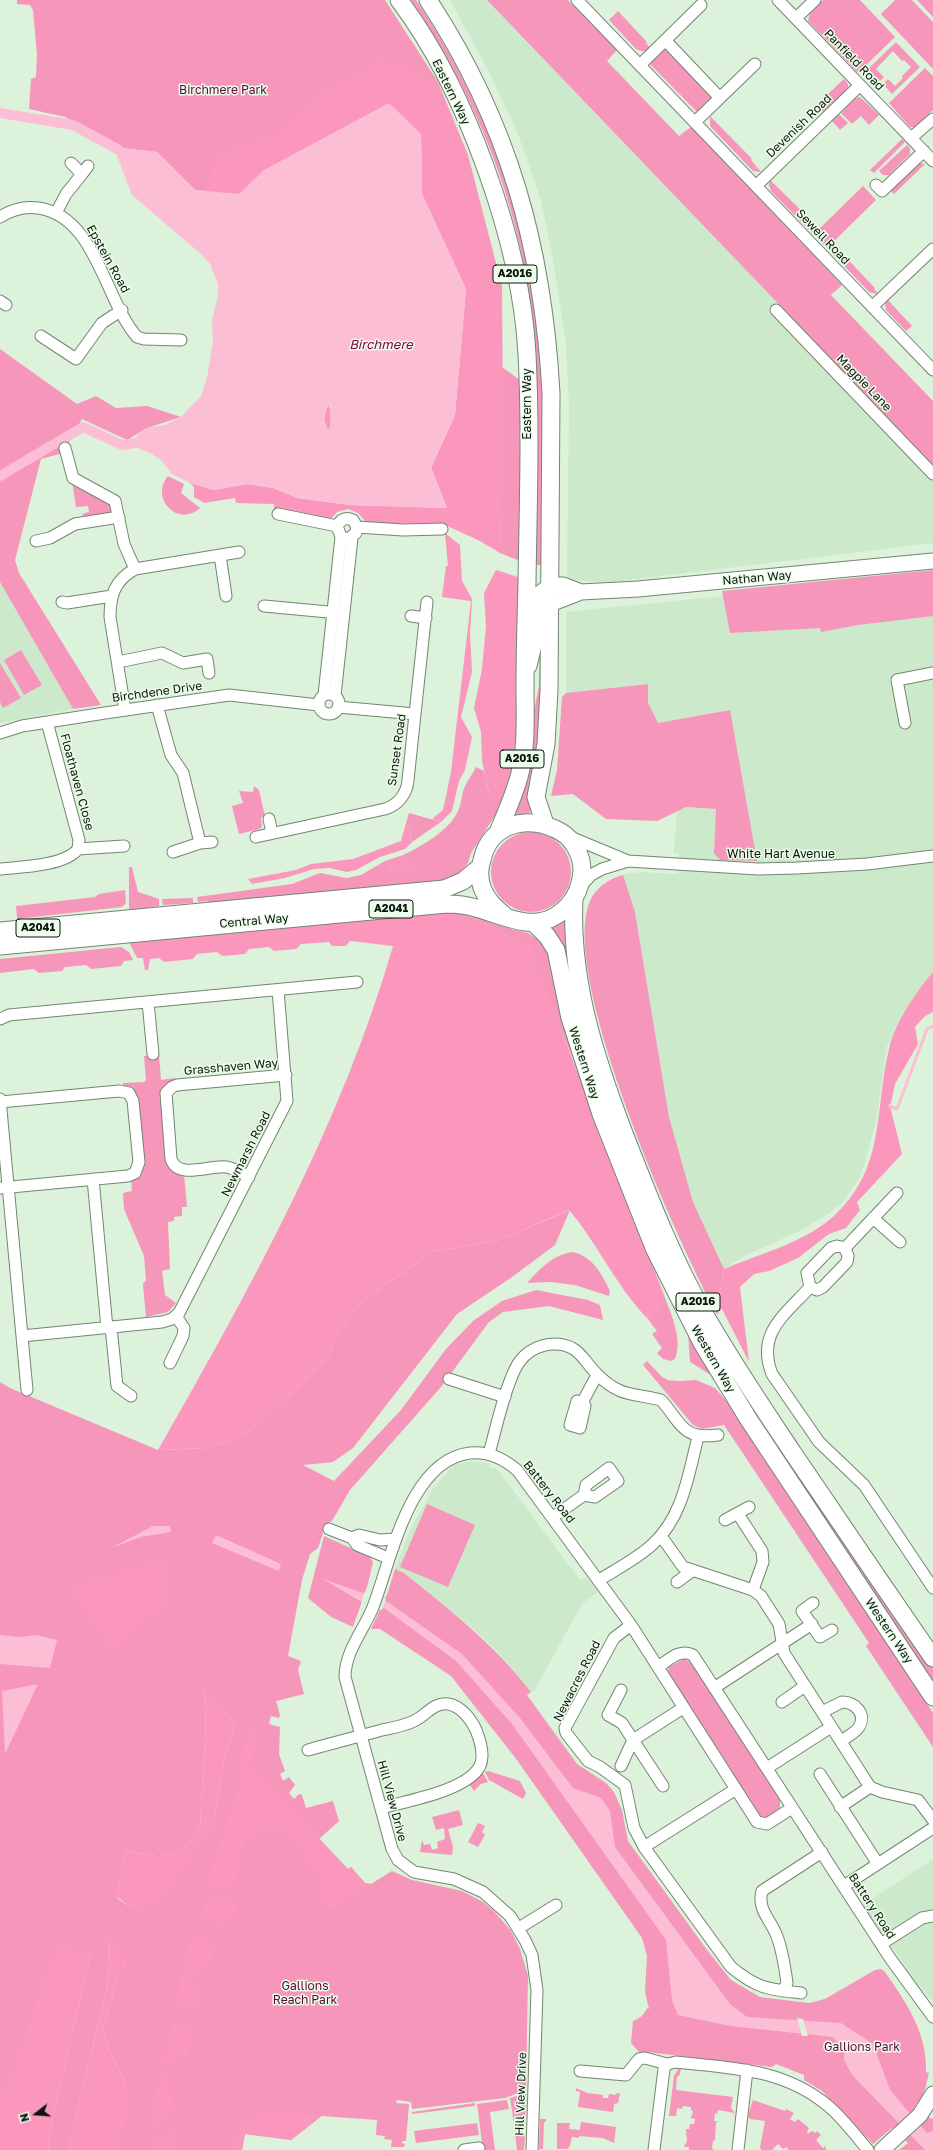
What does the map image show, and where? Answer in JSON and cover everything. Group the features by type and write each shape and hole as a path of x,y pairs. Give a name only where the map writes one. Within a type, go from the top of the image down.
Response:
{"main road":[{"name":"Eastern Way","path":"398,0 430,48 454,93 477,145 496,197 511,256 523,316 527,353 528,413 525,725 522,762 514,793 499,830"},
{"name":"Eastern Way","path":"428,0 459,51 490,113 506,152 534,247 549,344 552,393 551,585 548,724 536,797 545,824"},
{"path":"524,822 545,824 568,835 577,848 582,865 576,894 566,909 547,921 534,923 506,917 492,904 483,890 480,867 484,851 499,830 524,822"},
{"name":"Central Way","path":"0,931 332,901 444,889 464,881 480,867"},
{"name":"Western Way","path":"576,894 573,936 580,988 587,1023 610,1096 669,1244 701,1309 753,1393 933,1658"},
{"name":"Central Way","path":"0,946 446,904 474,907 506,917"},
{"name":"Western Way","path":"534,923 547,936 556,950 570,1018 601,1114 655,1250 698,1336 749,1420 933,1697"}],"street":[{"name":"Sewell Road","path":"577,0 933,370"},
{"name":"Panfield Road","path":"778,0 933,161"},
{"path":"796,18 815,0"},
{"path":"640,65 701,5"},
{"path":"665,40 720,98"},
{"path":"695,122 755,64"},
{"name":"Devenish Road","path":"756,186 860,86"},
{"path":"911,138 933,119"},
{"path":"876,185 882,191 924,151"},
{"path":"56,213 66,194 85,170 71,163"},
{"name":"Epstein Road","path":"0,217 13,211 25,208 45,209 56,213 74,225 83,236 137,337 144,339 181,340"},
{"path":"872,307 933,249"},
{"path":"41,336 76,358 102,323 122,310"},
{"name":"Magpie Lane","path":"776,310 933,474"},
{"path":"65,448 73,478 115,501 124,544 134,569"},
{"path":"278,514 343,534 356,533 357,527 354,520 346,518 342,520 343,534 338,613 326,698 339,702 338,707"},
{"path":"36,541 50,538 75,524 119,517"},
{"path":"357,527 402,530 442,529"},
{"path":"125,710 110,617 112,596 118,582 124,575 134,569 239,552"},
{"path":"220,555 226,596"},
{"name":"Nathan Way","path":"550,604 581,592 638,589 933,562"},
{"path":"525,684 536,636 537,600 539,594 551,585"},
{"name":"Nathan Way","path":"551,585 563,585 581,592"},
{"path":"62,602 67,603 112,596"},
{"name":"Sunset Road","path":"256,837 385,810 394,805 404,794 408,785 427,602"},
{"path":"264,606 338,613"},
{"path":"411,616 426,618"},
{"path":"118,662 162,653 183,663 207,659 209,673"},
{"path":"905,723 897,680 933,673"},
{"name":"Birchdene Drive","path":"0,733 22,726 229,695 326,698 321,711 329,714 334,713 338,707 416,714"},
{"path":"157,705 171,755 183,773 200,843"},
{"name":"Floathaven Close","path":"0,869 45,864 72,855 78,849 79,842 47,722"},
{"path":"269,819 272,833"},
{"name":"White Hart Avenue","path":"568,835 628,861"},
{"path":"173,852 200,843 212,842"},
{"name":"Floathaven Close","path":"78,849 124,846"},
{"name":"White Hart Avenue","path":"576,894 592,875 602,868 628,861 736,868 797,868 867,864 933,856"},
{"path":"0,1019 9,1015 357,982"},
{"name":"Newmarsh Road","path":"176,1316 182,1307 287,1101 278,990"},
{"path":"148,1002 153,1054"},
{"name":"Grasshaven Way","path":"249,1177 227,1167 182,1170 175,1166 171,1159 166,1093 172,1087 177,1085 286,1075"},
{"path":"4,1187 128,1176 135,1173 138,1170 139,1162 133,1101 129,1092 119,1090 0,1100 4,1187 27,1390"},
{"path":"93,1179 117,1386 130,1396"},
{"path":"845,1248 897,1193"},
{"path":"874,1218 900,1242"},
{"path":"810,1287 808,1273 831,1248 837,1246 845,1248"},
{"path":"810,1287 817,1290 823,1287 847,1262 848,1256 845,1248"},
{"path":"810,1287 780,1320 768,1340 767,1362 772,1374 819,1442 864,1485 933,1588"},
{"path":"22,1336 162,1322 176,1316 184,1328 183,1336 170,1363"},
{"path":"489,1454 505,1397 518,1362 526,1354 537,1347 562,1344 572,1348 581,1355 597,1375 619,1391 630,1396 661,1400 675,1420 687,1431 698,1437 718,1436"},
{"path":"582,1403 597,1375"},
{"path":"449,1379 505,1397"},
{"path":"599,1580 651,1546 661,1536 676,1515 681,1504 698,1437"},
{"name":"Battery Road","path":"388,1558 395,1539 418,1492 443,1464 464,1454 478,1452 489,1454 503,1460 517,1470 631,1625 757,1822 767,1824 792,1808"},
{"path":"553,1517 584,1495"},
{"path":"725,1520 738,1514 749,1506"},
{"path":"738,1514 762,1551 763,1562 753,1590"},
{"path":"328,1529 352,1538 357,1544 388,1558"},
{"path":"352,1538 359,1535 380,1540 395,1539"},
{"path":"661,1536 683,1567 692,1572 753,1590 761,1596 778,1624 784,1653 870,1787 882,1792 918,1800 933,1820"},
{"name":"Hill View Drive","path":"388,1558 373,1608 345,1667 345,1677 392,1849 404,1866 414,1872 454,1879 483,1892 502,1908 519,1928 532,1955 537,1990 532,2150"},
{"path":"677,1582 692,1572"},
{"path":"812,1603 802,1611 820,1637 832,1630"},
{"path":"714,1688 812,1624"},
{"name":"Newacres Road","path":"631,1625 614,1638 565,1728 566,1733 588,1761 600,1767 625,1785 634,1828 644,1847 731,1967 750,1982 770,1990 801,1993"},
{"name":"Battery Road","path":"658,1667 681,1652 687,1652 693,1655 881,1944 933,2017"},
{"path":"782,1702 805,1686"},
{"path":"621,1690 608,1715 622,1723 663,1786"},
{"path":"822,1712 842,1702 855,1705 860,1711 862,1717 858,1729 841,1741"},
{"path":"308,1750 414,1721 432,1707 447,1704 456,1706 463,1711 475,1729 480,1742 482,1756 480,1764 475,1772 443,1791 381,1808"},
{"path":"621,1766 634,1740 683,1708"},
{"path":"767,1768 831,1727"},
{"path":"820,1774 878,1864"},
{"path":"840,1807 870,1787"},
{"path":"644,1847 736,1789"},
{"path":"844,1886 933,1828"},
{"path":"783,1991 787,1983 778,1941 776,1934 763,1911 760,1898 762,1891 822,1852"},
{"path":"519,1928 556,1905"},
{"path":"881,1944 922,1918 933,1916"},
{"path":"580,2071 621,2075 629,2072 640,2059 645,2058 667,2064 676,2062 747,2070 777,2076 814,2096 828,2106 868,2150"},
{"path":"654,2150 664,2069 667,2064"},
{"path":"738,2150 747,2070"},
{"path":"887,2146 926,2108 933,2094"},
{"path":"464,2150 479,2148"}],"shaded area":[{"path":"450,0 487,0 933,465 933,543 605,583 573,580 567,576 569,407 566,343 551,248 540,197 518,134 487,68"},
{"path":"382,59 438,82 468,155 502,286 503,422 500,553 480,541 443,524 367,523 358,513 348,509 337,512 331,519 274,512 274,504 236,503 235,498 204,503 194,497 194,487 190,483 214,490 247,484 273,488 298,498 350,505 447,508 431,468 455,415 466,289 422,194 421,134 264,170 239,194 203,192 219,154 273,136 325,91"},
{"path":"445,533 460,545 462,581 472,599 470,635 472,672 461,717 472,737 465,770 459,781 452,811 441,822 432,819 443,810 451,772 471,601 442,597 446,566 448,566"},
{"path":"496,570 518,577 518,723 509,785 497,802 491,802 482,761 481,732 474,708 482,669 486,626 484,593"},
{"path":"933,575 933,972 914,996 887,1046 876,1121 865,1162 860,1177 843,1202 828,1214 800,1231 742,1257 724,1269 693,1202 669,1117 635,912 623,875 640,872 678,874 679,853 674,853 677,811 686,807 716,809 714,853 729,710 658,723 648,703 647,684 566,693 566,612"},
{"path":"0,582 73,709 0,723"},
{"path":"406,823 410,829 412,842 405,849 380,857 356,870 347,872 330,868 314,869 285,878 252,884 248,879 296,870 311,864 353,859 401,841"},
{"path":"403,855 412,866 402,874 391,870 385,861"},
{"path":"455,910 486,924 529,947 664,1295 658,1308 647,1318 636,1306 569,1210 500,1240 432,1252 359,1304 339,1332 326,1360 246,1435 207,1448 158,1450 259,1267 320,1142 347,1078 372,1012 393,946 350,941 346,946 332,946 329,942 301,944 296,949 274,951 269,947 249,949 245,954 222,956 217,952 197,954 193,959 164,962 159,958 150,959 148,970 145,970 143,958 137,958 128,940"},
{"path":"933,972 933,1012 925,1016 915,1027 918,1044 895,1084 891,1103 888,1105 890,1106 902,1154 857,1202 860,1210 846,1228 829,1234 798,1258 769,1271 754,1274 740,1287 749,1362 722,1309 720,1291 724,1269 784,1246 812,1232 837,1213 853,1194 864,1175 872,1154 885,1068 893,1036 908,1007 920,988"},
{"path":"473,1461 489,1463 489,1468 495,1468 499,1471 580,1580 587,1578 598,1592 582,1604 533,1693 497,1651 476,1631 404,1573 395,1569 410,1530 433,1489 451,1468 458,1464"},
{"path":"167,1559 166,1603 113,1650 68,1587"},
{"path":"203,1684 236,1725 225,1756 213,1827 160,1900 134,1909 117,1897 125,1850 161,1857 185,1847 200,1826 206,1720"},
{"path":"251,1726 260,1735 249,1764 348,1869 351,1867 365,1883 371,1884 349,1897 335,1909 319,1904 321,1887 319,1877 308,1861 284,1833 269,1831 255,1834 246,1839 232,1890 207,1882 241,1779 236,1769"},
{"path":"933,1859 933,2001 910,1976 898,1954 879,1930 863,1905"},
{"path":"225,1894 233,1896 235,1911 232,1916 223,1923 210,1921 203,1917 206,1904 212,1899"},
{"path":"189,1938 196,1938 205,1941 214,1948 214,1952 207,1964 193,1976 193,1981 202,1995 198,2003 192,2006 184,2007 176,2005"},
{"path":"108,1939 119,1948 126,1963 119,1972 103,2030 109,2050 126,2083 126,2117 114,2150 68,2150 106,1990 109,1967"},
{"path":"67,1945 90,1956 51,2126 48,2150 0,2150 0,2105 55,1951"},
{"path":"173,2018 190,2030 193,2040 187,2055 172,2062 163,2064"},
{"path":"170,2072 171,2076 169,2086 174,2104 159,2126 149,2127 160,2075"},
{"path":"266,2112 289,2115 321,2116 291,2140 245,2134 242,2150 229,2150 242,2125 252,2117"},
{"path":"171,2129 174,2135 174,2140 170,2150 149,2150 157,2135 164,2134"}],"green space":[{"name":"Birchmere Park","path":"17,0 385,0 438,82 389,103 239,194 195,190 157,152 121,148 65,117 29,109 31,79 36,77 37,55 33,10 30,5 17,4"},
{"path":"411,0 416,0 437,33 474,101 504,174 525,249 532,287 542,389 545,559 541,559 541,565 532,565 532,323 525,271 516,230 490,149 473,110 455,72"},
{"path":"487,0 568,0 617,50 607,61 679,136 691,127 842,285 831,295 933,401 933,465"},
{"path":"823,0 860,0 895,37 858,73 808,21 810,12"},
{"path":"895,0 912,0 933,22 933,69 881,14"},
{"path":"917,0 933,0 933,17"},
{"path":"618,11 647,42 646,43 650,48 643,51 636,49 609,20"},
{"path":"896,42 920,67 892,94 883,84 888,79 895,86 911,67 904,60 902,61 893,51 876,69 884,77 880,81 868,69"},
{"path":"660,50 668,50 711,94 711,103 698,113 649,63"},
{"path":"925,68 933,76 933,110 915,127 910,127 889,103"},
{"path":"844,79 848,84 848,88 823,112 816,105"},
{"path":"860,97 879,115 869,125 861,116 852,124 841,113 856,98"},
{"path":"839,114 848,123 840,130 832,121"},
{"path":"710,116 752,159 751,160 761,172 753,171 710,126"},
{"path":"902,139 905,142 874,173 870,170"},
{"path":"907,145 910,148 910,154 889,175 883,175 879,171"},
{"path":"919,163 925,164 894,194 890,190"},
{"path":"770,180 807,216 816,228 812,233 771,191 769,185"},
{"path":"863,186 876,200 827,248 814,234"},
{"path":"834,245 875,288 874,289 878,293 877,294 869,292 829,250"},
{"path":"888,300 912,326 906,331 886,310 885,302"},
{"path":"0,349 77,404 96,396 116,408 147,406 181,417 147,428 127,440 82,419 63,453 41,459 15,560 19,573 101,705 73,709 0,582"},
{"path":"502,367 521,381 520,561 500,553"},
{"path":"328,404 331,411 330,429 327,428 324,419"},
{"path":"168,476 184,484 181,493 200,508 192,513 183,515 176,513 169,508 164,502 162,494 163,485"},
{"path":"72,481 76,487 106,502 109,500 113,511 111,514 88,516 85,518 82,514 89,512 88,506 76,507"},
{"path":"933,570 933,616 858,625 821,632 820,628 730,633 722,591"},
{"path":"541,600 541,728 528,789 531,811 529,813 517,815 514,812 539,686"},
{"path":"21,650 42,685 24,695 4,660"},
{"path":"0,663 21,698 3,708 0,702"},
{"path":"648,684 648,703 658,723 730,710 757,861 720,860 714,853 716,809 686,807 657,821 606,819 573,794 551,796 557,770 562,697 566,693"},
{"path":"476,767 484,771 491,802 509,785 498,811 471,853 468,863 456,877 444,881 209,906 208,901 198,902 197,897 292,884 320,873 347,878 361,875 385,861 391,870 412,866 403,855 433,838 453,820 459,810 465,786"},
{"path":"254,786 259,790 265,816 261,817 262,826 260,829 239,834 232,806 243,803 239,791 253,792"},
{"path":"409,813 441,822 412,842 410,829 406,823"},
{"path":"531,832 546,835 559,844 568,857 571,872 568,887 559,900 546,909 531,912 516,909 503,900 494,887 491,872 494,857 503,844 516,835"},
{"path":"129,867 132,867 138,892 159,899 159,906 149,907 148,911 129,913"},
{"path":"623,875 635,912 669,1117 693,1202 724,1269 720,1291 722,1309 717,1314 699,1279 650,1170 604,1041 590,981 585,932 592,897 598,889 606,883"},
{"path":"125,890 126,903 122,907 17,919 16,906 95,897 99,894"},
{"path":"193,898 193,903 163,905 162,899"},
{"path":"455,910 475,914 511,929 528,933 543,943 549,955 555,989 573,1059 540,979 529,947 486,924"},
{"path":"564,921 567,923 569,952 579,1008 602,1090 659,1235 680,1280 702,1324 736,1381 933,1667 933,1688 740,1394 680,1290 647,1217 592,1073 580,1032 564,952 561,944 552,931 552,928"},
{"path":"121,947 129,952 133,960 124,961 121,966 91,969 86,965 65,967 62,971 39,973 34,969 0,973 0,959"},
{"path":"159,1055 161,1080 175,1078 175,1082 172,1083 168,1160 184,1174 187,1207 182,1207 182,1216 174,1217 174,1221 168,1222 170,1269 162,1271 165,1295 176,1303 168,1312 146,1317 143,1284 146,1280 144,1256 124,1209 123,1193 132,1191 131,1179 138,1176 137,1099 123,1087 123,1083 144,1082 146,1080 144,1056"},
{"name":"Gallions Reach Park","path":"570,1210 555,1245 512,1277 457,1314 353,1448 333,1462 303,1465 334,1481 401,1410 446,1349 473,1321 502,1301 536,1290 588,1300 600,1305 603,1320 549,1306 503,1312 489,1322 441,1387 350,1490 332,1521 326,1524 318,1548 310,1554 302,1580 288,1656 301,1661 298,1670 304,1694 276,1701 280,1715 279,1718 271,1716 269,1724 280,1727 279,1754 285,1771 280,1774 283,1781 289,1777 295,1785 289,1793 294,1799 299,1794 302,1795 306,1808 333,1801 339,1821 319,1839 348,1869 351,1867 365,1883 371,1884 392,1871 412,1880 462,1891 483,1902 494,1911 511,1931 520,1949 528,1976 526,2090 505,2098 412,2109 411,2102 397,2100 396,2103 409,2104 406,2141 402,2141 402,2143 405,2144 404,2147 391,2147 392,2140 384,2139 385,2136 376,2135 377,2120 322,2116 291,2140 245,2134 242,2150 114,2150 126,2083 109,2050 103,2030 119,1972 126,1963 108,1939 109,1967 106,1990 68,2150 48,2150 51,2126 90,1956 0,2105 0,1382 10,1388 158,1450 207,1448 246,1435 326,1360 339,1332 359,1304 432,1252 500,1240","holes":["203,1685 236,1725 225,1756 213,1827 134,1909 117,1898 125,1850 161,1857 185,1847 200,1826 206,1720"]},
{"path":"573,1252 586,1257 596,1267 604,1278 610,1291 609,1296 575,1285 551,1282 527,1283 547,1263 559,1256"},
{"path":"664,1295 673,1319 678,1343 675,1359 671,1361 663,1359 657,1353 662,1348 652,1334 657,1331 647,1318 658,1308"},
{"path":"688,1332 713,1374 711,1375 690,1362"},
{"path":"647,1361 662,1377 668,1380 696,1380 715,1388 759,1444 933,1713 933,1747 866,1646 869,1643 724,1425 702,1429 693,1425 643,1365"},
{"path":"427,1504 475,1525 448,1587 400,1567"},
{"path":"324,1536 370,1557 373,1562 368,1584 353,1627 331,1617 308,1598"},
{"name":"Gallions Park","path":"395,1569 404,1573 487,1643 531,1692 527,1695 577,1764 606,1783 614,1792 622,1810 628,1841 707,1950 731,1980 760,1997 809,2003 825,1999 875,1970 881,1969 885,1972 908,2007 923,2044 926,2072 929,2073 924,2093 914,2108 932,2119 933,2118 933,2150 899,2150 908,2143 892,2128 873,2144 822,2091 804,2080 804,2075 776,2064 772,2067 647,2052 646,2054 640,2053 631,2043 633,2021 641,2016 647,2008 649,2009 645,1992 647,1956 642,1938 517,1760 451,1676 380,1629 371,1629 388,1592"},
{"path":"684,1659 691,1662 780,1799 780,1808 766,1818 758,1817 667,1673 669,1667"},
{"path":"488,1771 520,1781 526,1793 523,1799 489,1780 485,1772"},
{"path":"483,1773 488,1782 481,1784 474,1791 469,1784"},
{"path":"459,1810 463,1825 448,1829 453,1847 452,1855 420,1852 422,1840 424,1845 430,1844 432,1850 438,1848 437,1842 445,1839 444,1828 436,1830 432,1817"},
{"path":"478,1823 485,1826 482,1832 485,1835 478,1847 468,1842"},
{"path":"679,2068 681,2069 679,2076 677,2076 676,2090 733,2097 731,2108 735,2113 718,2110 717,2114 715,2113 714,2121 718,2121 716,2122 715,2140 713,2141 712,2149 715,2150 689,2150 689,2147 684,2147 687,2141 686,2129 689,2129 690,2124 694,2124 695,2119 691,2118 693,2111 691,2110 691,2107 683,2106 682,2109 677,2108 676,2116 669,2116 674,2076"},
{"path":"576,2088 587,2093 603,2095 603,2098 608,2098 609,2094 616,2095 617,2093 620,2093 618,2103 614,2104 613,2112 578,2107 580,2092 576,2091"},
{"path":"526,2093 525,2129 515,2131 510,2098"},
{"path":"755,2093 753,2100 785,2111 786,2109 794,2113 790,2119 795,2122 798,2119 809,2128 807,2132 808,2134 812,2131 815,2133 817,2131 821,2135 816,2140 823,2148 826,2145 825,2148 827,2150 788,2150 787,2147 783,2149 778,2144 772,2150 762,2150 760,2148 765,2121 750,2119 748,2116"},
{"path":"507,2100 509,2109 490,2112 495,2150 483,2150 477,2104"},
{"path":"475,2103 475,2106 412,2114 412,2112"},
{"path":"540,2119 546,2119 546,2122 544,2122 543,2149 539,2149"},
{"path":"581,2122 616,2127 614,2143 603,2138 579,2136 579,2138 572,2137 570,2146 567,2149 557,2149 557,2123 570,2123 569,2129 580,2130"},
{"path":"477,2123 479,2135 416,2143 414,2131"},
{"path":"525,2133 524,2150 517,2150 515,2134"}],"water":[{"name":"Birchmere","path":"389,103 421,134 422,194 466,289 455,415 431,468 447,508 350,505 298,498 273,488 247,484 214,490 190,483 172,474 161,460 140,449 136,443 137,435 147,428 165,425 181,417 201,396 207,378 213,341 212,320 218,295 218,284 210,264 202,255 132,195 116,153 121,148 157,152 195,190 239,194 264,170","holes":["328,405 330,405 330,429 327,428 324,419"]},
{"path":"153,1526 170,1526 171,1532 141,1537 111,1548"},
{"path":"216,1535 281,1564 279,1571 212,1543"},
{"path":"323,1579 386,1601 462,1654 520,1718 573,1788 601,1798 610,1811 615,1847 730,2004 747,2017 841,2023 873,2044 890,2090 927,2133 933,2131 933,2150 925,2150 852,2075 844,2060 844,2050 833,2037 730,2026 678,2015 672,2001 666,1940 512,1724 456,1661 384,1608 358,1600"},
{"path":"0,1635 18,1637 36,1635 57,1640 50,1668 0,1664"},
{"path":"38,1684 5,1754 2,1691"}],"pier":[{"path":"365,1591 386,1599 382,1610 361,1603"},
{"path":"797,2018 803,2019 808,2036 802,2036"}],"waterway":[{"path":"0,113 73,125 119,150"},
{"path":"0,476 83,427 122,445 136,443"},
{"path":"890,1106 897,1109 927,1029 933,1026"}]}
